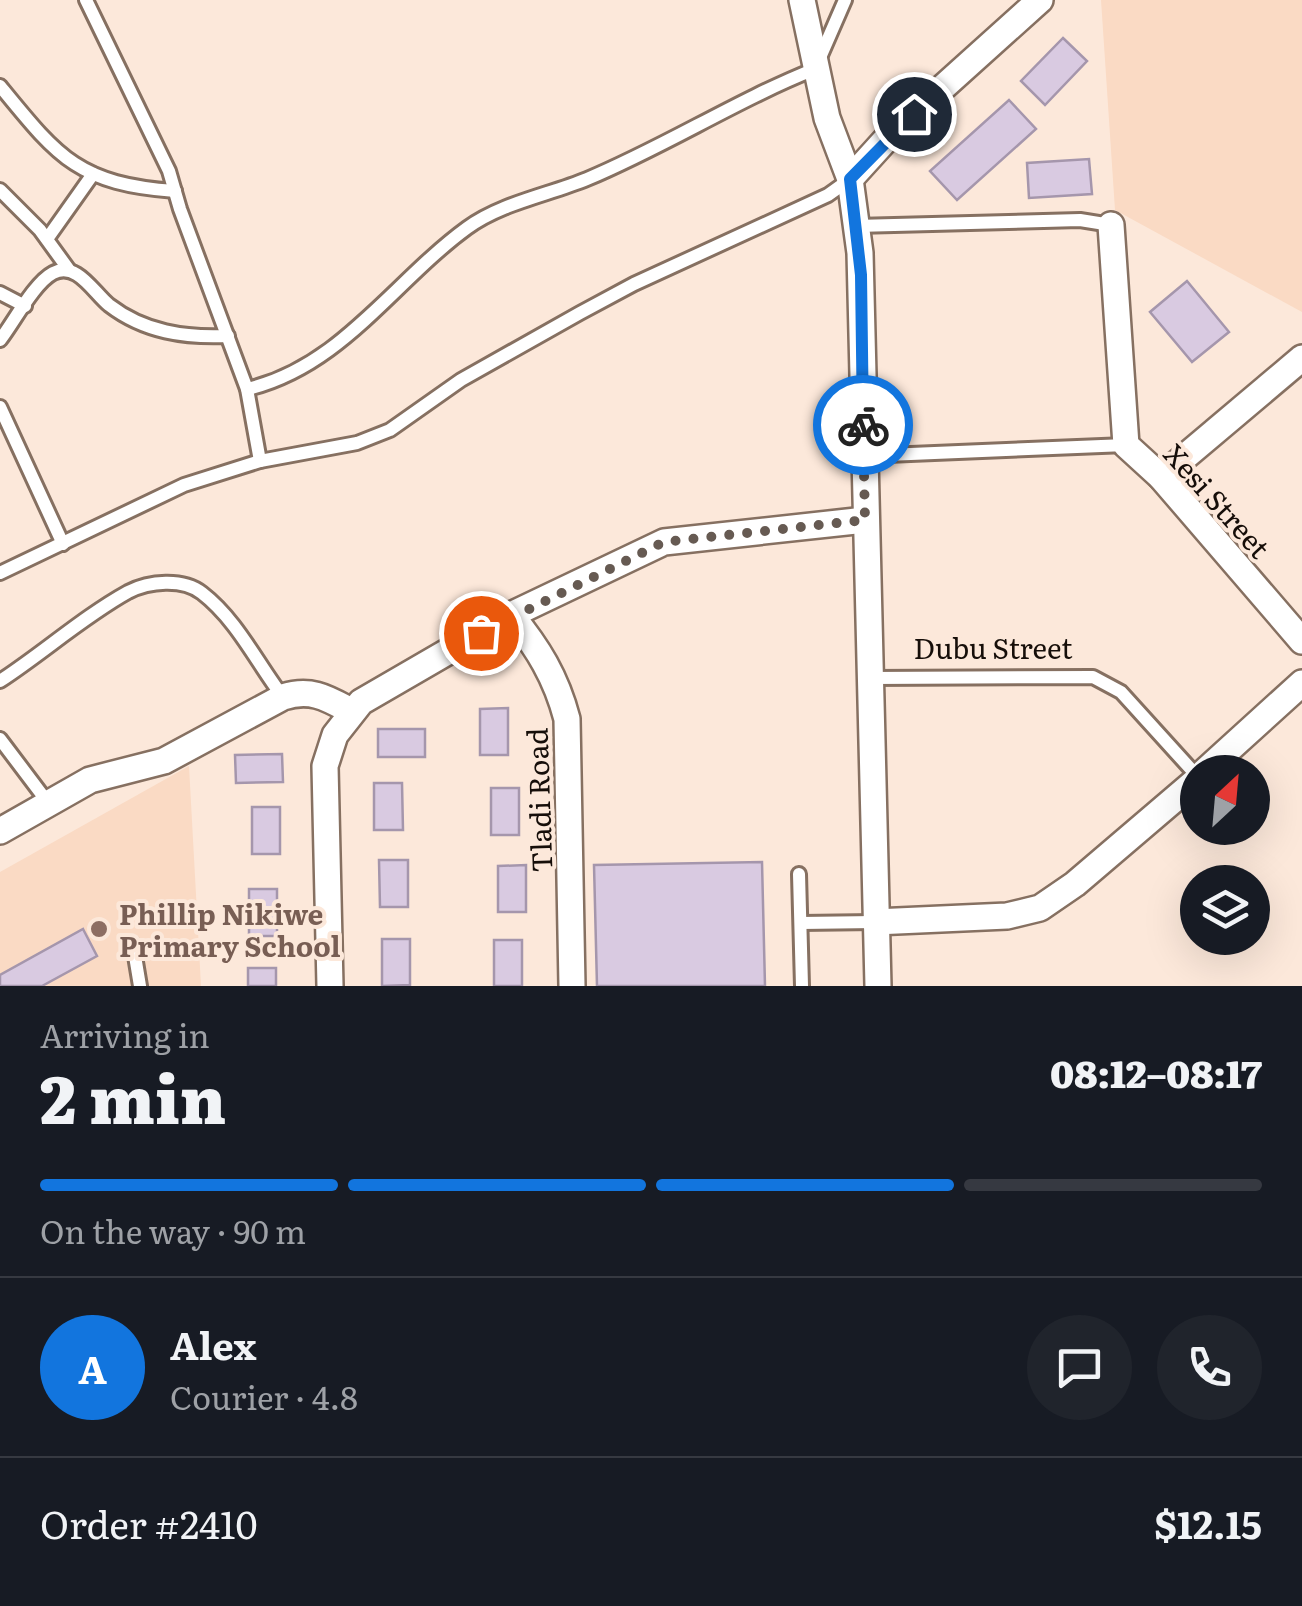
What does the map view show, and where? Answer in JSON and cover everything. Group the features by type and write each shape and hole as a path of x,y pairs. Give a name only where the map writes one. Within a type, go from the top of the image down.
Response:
{"street":[{"path":"802,0 827,118 850,179 861,275 878,986"},
{"path":"850,179 890,135 1040,0"},
{"path":"1111,225 1126,445"},
{"path":"1161,478 1302,358"},
{"name":"Xesi Street","path":"1126,445 1161,478 1302,641"},
{"path":"330,986 324,779 335,734 351,711 511,615 664,542 865,520"},
{"name":"Tladi Road","path":"511,615 545,659 567,719 572,986"},
{"path":"1223,755 1302,683"},
{"path":"0,831 99,776 164,761 284,697 319,694 351,711"},
{"path":"875,922 1007,916 1040,908 1180,793"}],"lane":[{"path":"86,0 134,92 175,191 247,389 260,461"},
{"path":"247,389 272,383 342,341 469,226 648,151 766,88 815,69 844,0"},
{"path":"0,86 56,152 93,174 175,191"},
{"path":"48,239 93,174"},
{"path":"0,573 184,484 260,461 357,442 390,430 461,380 580,312 828,195 850,179"},
{"path":"0,190 48,239 70,270 110,305 142,324 170,334 198,338 228,336"},
{"path":"856,226 1080,220 1111,225"},
{"path":"0,340 48,275 70,270"},
{"path":"0,293 25,306"},
{"path":"0,407 62,544"},
{"path":"863,456 1126,445"},
{"path":"0,681 128,592 167,582 192,587 207,597 284,697"},
{"name":"Dubu Street","path":"868,678 1093,677 1121,692 1180,758"},
{"path":"0,739 50,804"},
{"path":"799,874 802,986"},
{"path":"801,924 875,922"},
{"path":"133,944 140,986"}],"shaded area":[{"path":"1101,0 1302,0 1302,312 1115,210"},
{"name":"Phillip Nikiwe Primary School","path":"189,766 201,986 0,986 0,872"}],"building":[{"path":"1063,38 1087,61 1045,105 1021,81"},
{"path":"1009,100 1036,129 957,200 930,171"},
{"path":"1089,159 1092,194 1029,198 1027,163"},
{"path":"1187,281 1229,332 1192,362 1150,312"},
{"path":"508,708 508,755 480,755 480,709"},
{"path":"378,729 425,729 425,757 378,757"},
{"path":"282,754 283,782 236,783 235,755"},
{"path":"374,783 402,783 403,830 374,830"},
{"path":"491,788 519,788 519,835 491,835"},
{"path":"252,807 280,807 280,854 252,854"},
{"path":"379,860 408,860 408,907 380,907"},
{"path":"762,862 765,986 597,986 594,865"},
{"path":"526,865 526,912 498,912 498,866"},
{"path":"249,889 277,889 277,936 249,936"},
{"path":"83,929 97,956 42,986 0,986 0,975"},
{"path":"382,939 410,939 410,985 382,986"},
{"path":"494,940 522,940 522,986 494,986"},
{"path":"248,968 276,968 276,986 248,986"}],"way so far":[{"path":"481,633 664,542 865,520 863,425"}],"place":[{"name":"Phillip Nikiwe Primary School","path":"99,929"}],"route":[{"path":"863,425 860,253 850,179 914,114"}]}
